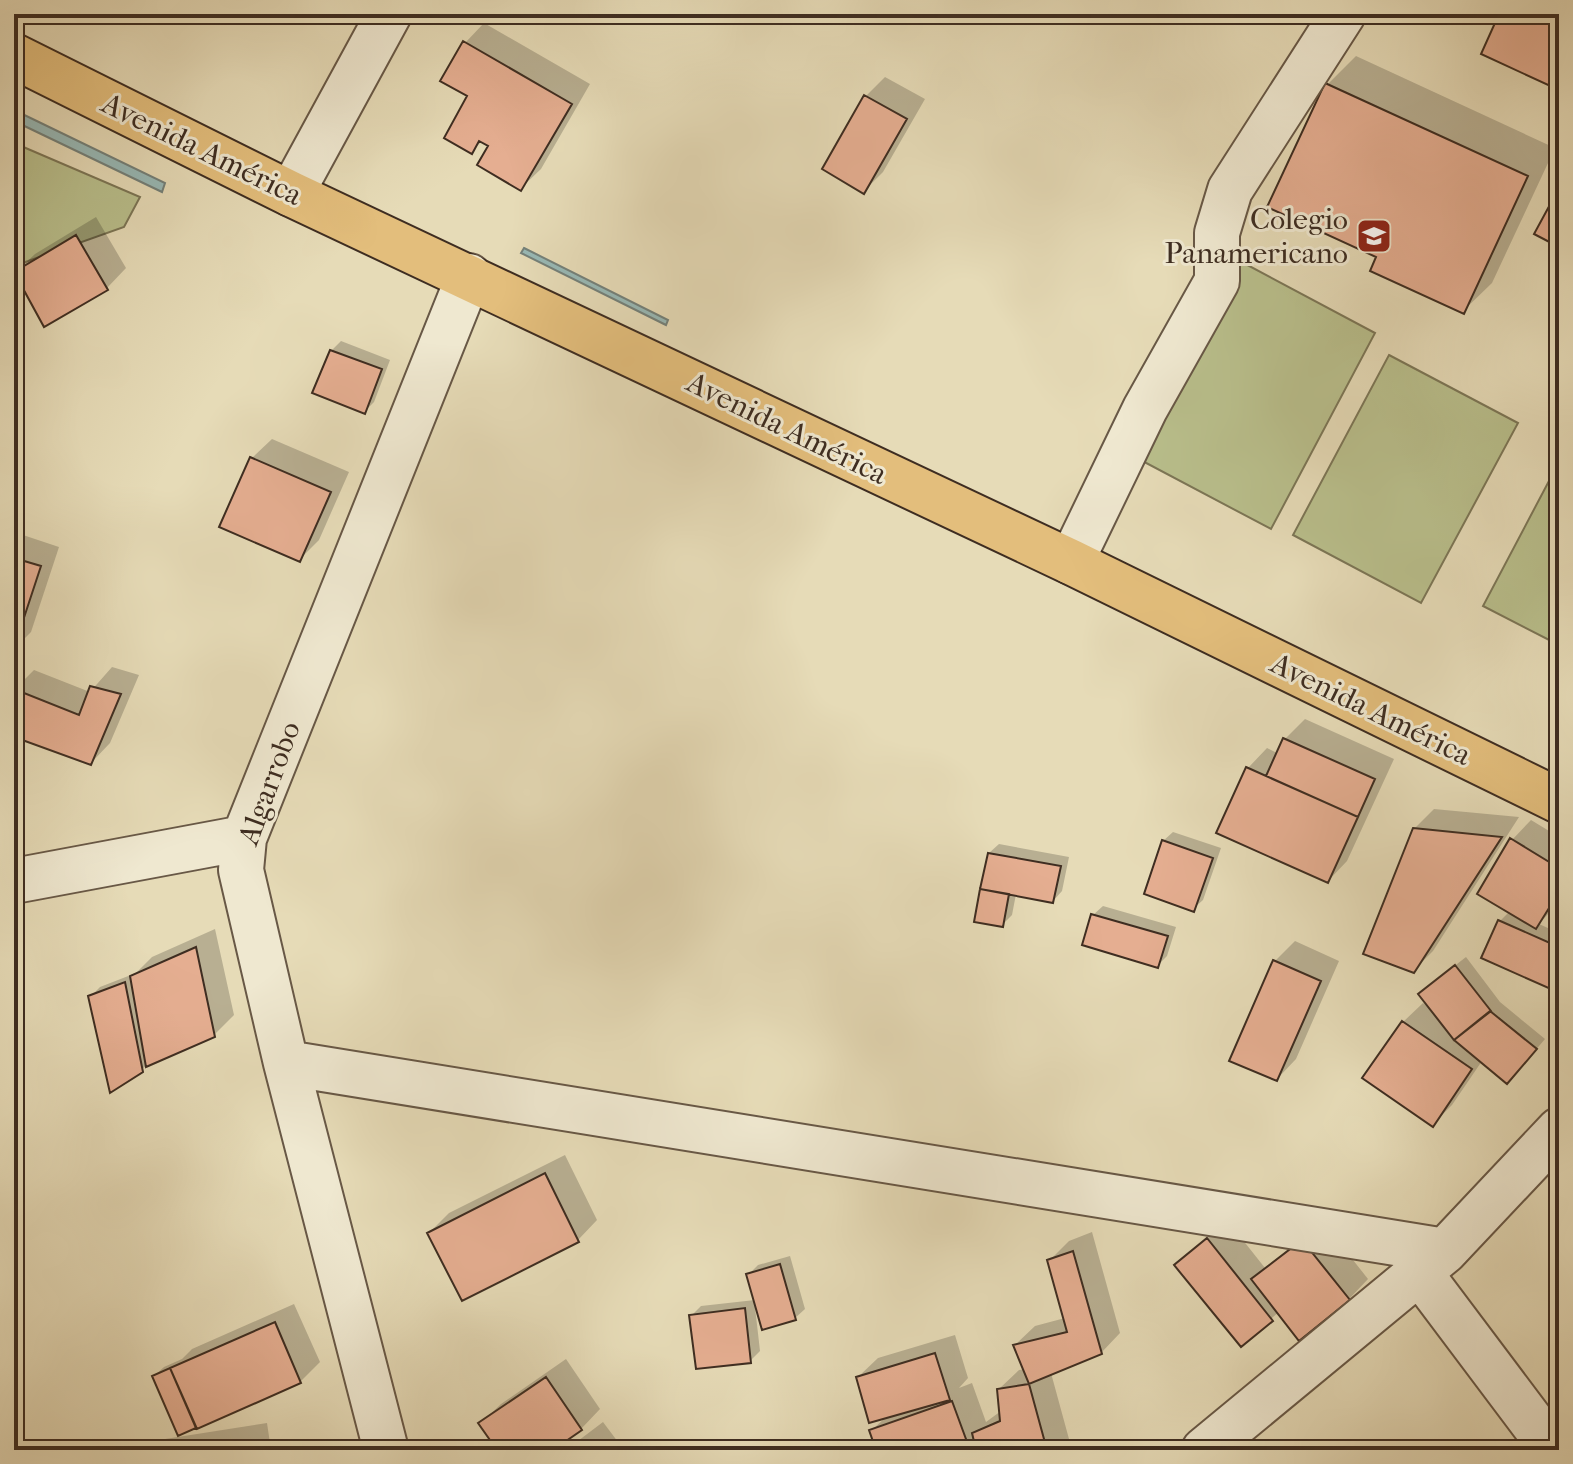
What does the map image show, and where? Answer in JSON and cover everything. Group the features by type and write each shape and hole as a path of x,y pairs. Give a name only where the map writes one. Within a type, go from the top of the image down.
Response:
{"main road":[{"name":"Avenida América","path":"14,56 291,194 1071,562 1559,801"}],"street":[{"path":"291,194 389,14"},
{"path":"1071,562 1145,409 1217,281 1217,233 1230,190 1343,14"},
{"name":"Algarrobo","path":"386,1450 286,1063 241,870 244,838 469,276"},
{"path":"14,881 244,838"},
{"path":"286,1063 1433,1262 1553,1450"},
{"path":"1204,1450 1433,1262 1559,1130"}],"green space":[{"path":"14,143 140,197 124,227 14,266"},
{"path":"1238,260 1375,333 1271,529 1133,456"},
{"path":"1389,355 1518,423 1421,603 1293,535"},
{"path":"1559,462 1559,645 1483,606"}],"water":[{"path":"14,110 165,183 162,192 14,121"},
{"path":"524,248 668,320 666,325 521,253"}],"building":[{"path":"1499,14 1559,14 1559,90 1481,54"},
{"path":"463,41 572,104 521,191 477,165 488,146 479,141 472,154 444,138 467,96 440,81"},
{"path":"1325,83 1528,176 1464,314 1370,271 1376,257 1267,207"},
{"path":"864,95 907,119 864,194 822,169"},
{"path":"1559,188 1559,247 1534,234"},
{"path":"76,235 108,290 44,327 14,272"},
{"path":"330,350 382,369 365,414 312,393"},
{"path":"250,457 331,492 300,562 219,527"},
{"path":"14,558 41,566 14,648"},
{"path":"90,686 121,694 91,765 14,737 14,689 79,715"},
{"path":"1283,738 1375,779 1358,817 1266,776"},
{"path":"1246,767 1358,817 1328,883 1216,833"},
{"path":"1413,828 1502,837 1414,973 1363,954"},
{"path":"1510,838 1559,868 1559,892 1536,929 1477,894"},
{"path":"1162,840 1213,858 1194,912 1144,894"},
{"path":"988,853 1061,866 1053,903 980,889"},
{"path":"980,889 1009,894 1003,927 974,922"},
{"path":"1091,914 1168,936 1158,968 1082,945"},
{"path":"1498,920 1559,947 1559,977 1553,990 1481,958"},
{"path":"196,947 215,1037 146,1067 130,976"},
{"path":"1273,960 1321,981 1277,1081 1229,1061"},
{"path":"1455,965 1491,1011 1454,1040 1418,994"},
{"path":"125,982 143,1072 110,1093 88,996"},
{"path":"1490,1011 1537,1049 1507,1084 1454,1040"},
{"path":"1402,1021 1472,1069 1433,1127 1362,1078"},
{"path":"545,1173 579,1242 462,1301 427,1233"},
{"path":"1207,1238 1273,1321 1241,1347 1174,1265"},
{"path":"1302,1240 1350,1300 1299,1341 1251,1279"},
{"path":"1073,1251 1102,1354 1029,1384 1013,1345 1067,1332 1047,1260"},
{"path":"780,1264 796,1320 762,1330 746,1274"},
{"path":"745,1308 751,1363 696,1369 689,1315"},
{"path":"275,1322 301,1383 197,1429 170,1368"},
{"path":"935,1353 950,1400 869,1423 856,1377"},
{"path":"170,1368 196,1428 178,1436 152,1376"},
{"path":"546,1377 582,1430 553,1450 497,1450 478,1423"},
{"path":"1029,1384 1047,1450 976,1450 972,1433 1000,1421 997,1389"},
{"path":"952,1401 970,1450 876,1450 869,1430"},
{"path":"248,1442 249,1450 196,1450"}],"place":[{"name":"Colegio Panamericano","path":"1374,236"}]}
